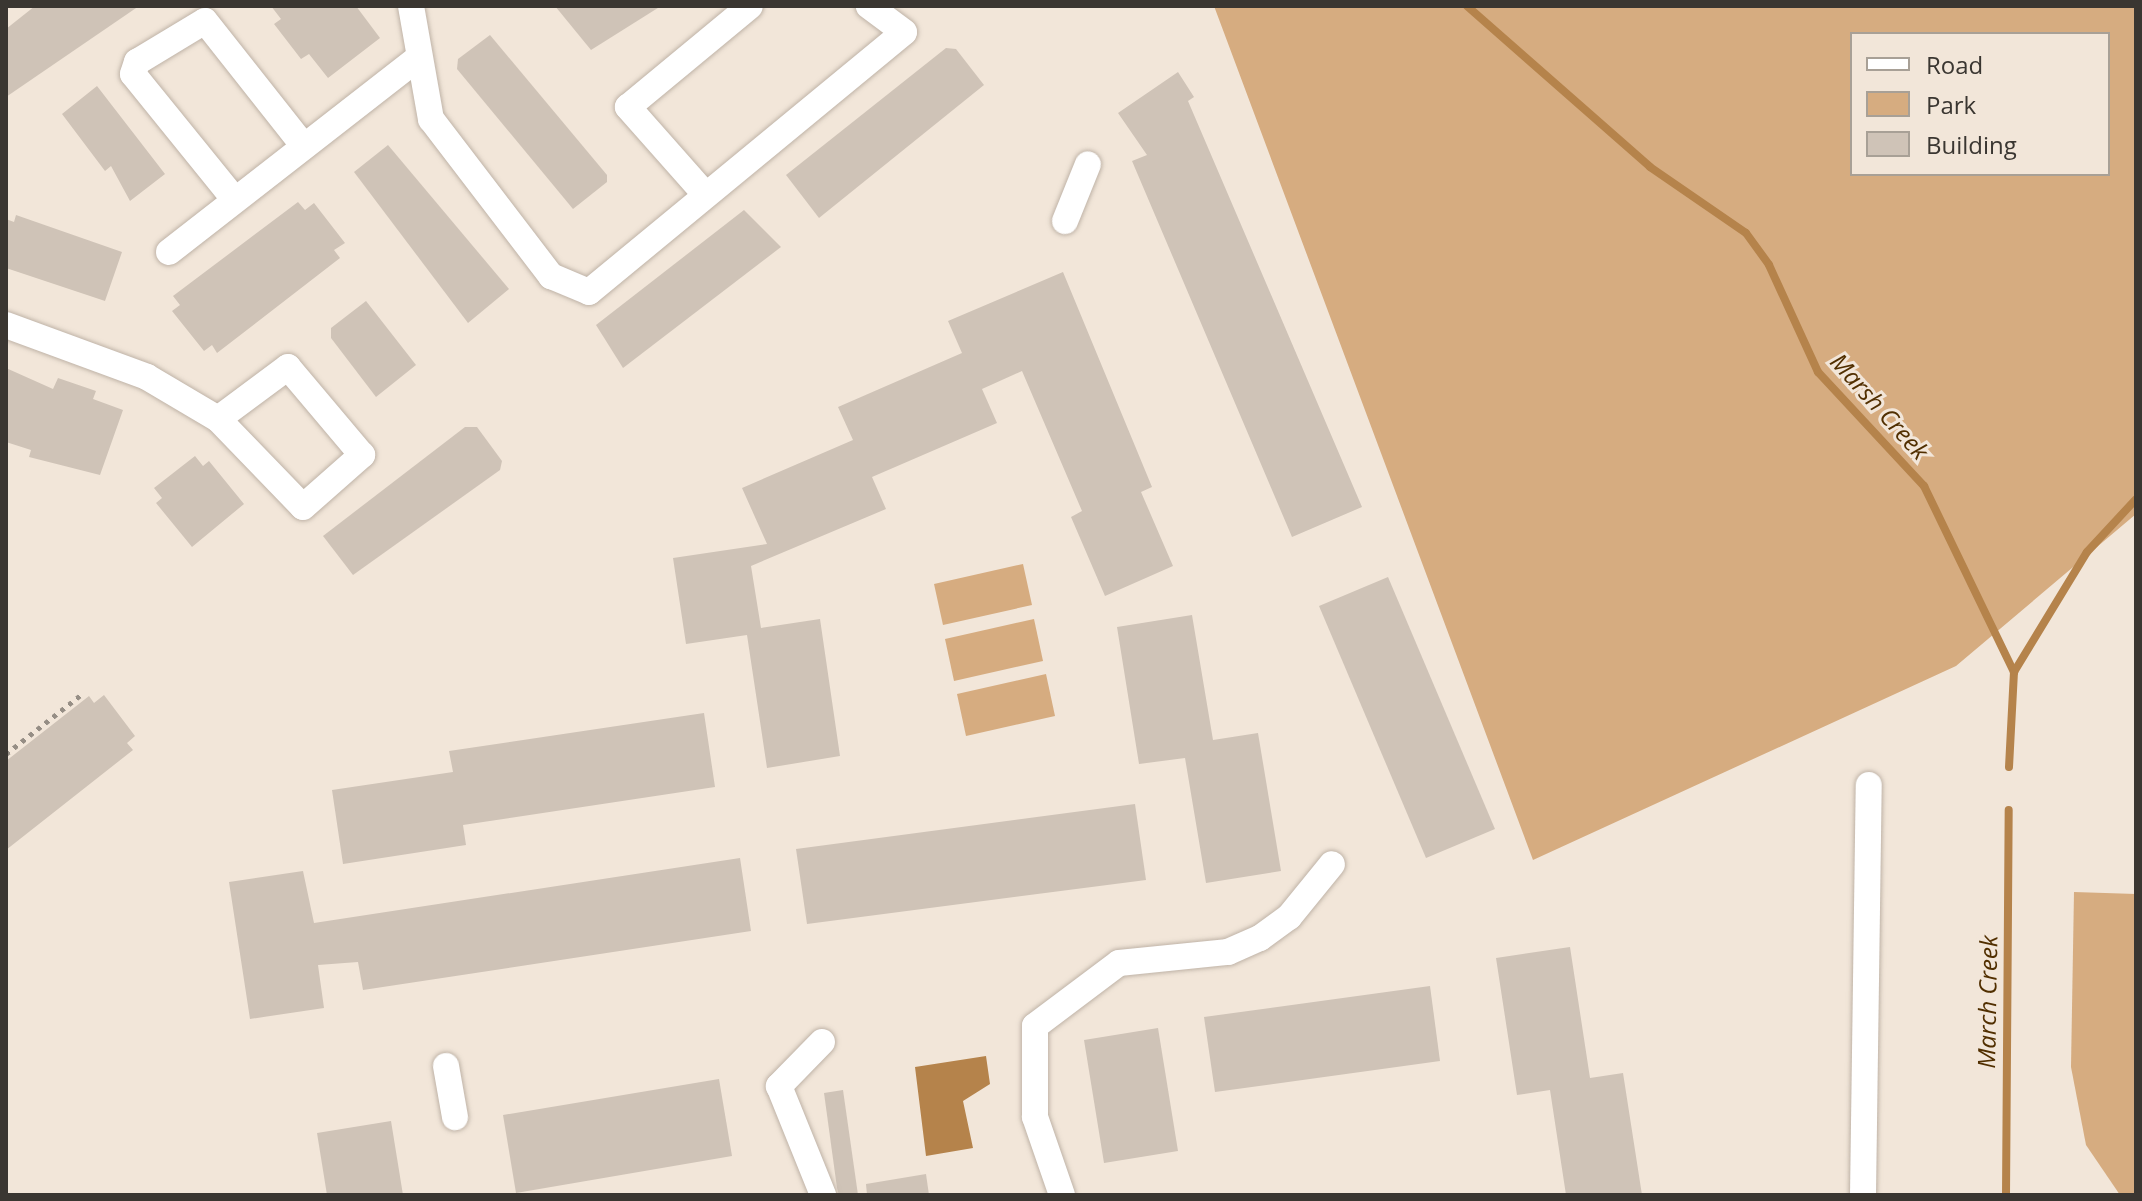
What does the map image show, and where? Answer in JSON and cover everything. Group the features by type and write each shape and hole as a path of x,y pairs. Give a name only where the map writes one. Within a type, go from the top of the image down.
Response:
{"lane":[{"path":"411,6 417,59 431,119 551,276 589,292 704,193 904,32 869,6"},
{"path":"704,193 628,107 750,6"},
{"path":"235,200 133,74 137,62 205,21 303,145"},
{"path":"169,252 417,59"},
{"path":"1065,221 1088,164"},
{"path":"6,325 147,377 218,419 303,507 362,455 288,367 218,419"},
{"path":"1863,1195 1869,785"},
{"path":"1062,1195 1035,1117 1035,1026 1119,963 1228,952 1260,938 1289,917 1332,864"},
{"path":"822,1042 779,1086 823,1195"},
{"path":"446,1066 455,1117"}],"path":[{"path":"6,754 82,694"}],"green space":[{"path":"1214,6 2136,6 2136,514 1956,666 1533,860"},
{"path":"1023,564 1032,605 943,625 934,584"},
{"path":"1034,619 1043,661 954,681 945,639"},
{"path":"1046,674 1055,716 966,736 957,694"},
{"path":"2074,892 2136,894 2136,1195 2120,1195 2086,1145 2071,1067"}],"shaded area":[{"path":"986,1056 990,1084 963,1101 973,1148 926,1156 915,1067"}],"building":[{"path":"35,6 139,6 6,97 6,29"},
{"path":"271,6 356,6 380,38 328,78 309,54 301,59 274,24 281,19"},
{"path":"555,6 661,6 591,50"},
{"path":"490,35 607,175 607,182 573,209 457,69 458,59"},
{"path":"946,48 956,49 984,85 819,218 786,175"},
{"path":"1178,72 1194,97 1188,101 1362,507 1292,537 1132,161 1147,155 1118,113"},
{"path":"97,86 165,174 130,201 111,166 105,171 62,114"},
{"path":"388,145 509,289 468,323 354,172"},
{"path":"298,202 305,210 314,203 345,243 334,250 340,258 217,353 212,345 204,351 172,311 180,305 173,296"},
{"path":"744,210 781,247 623,368 596,325"},
{"path":"16,215 122,252 105,301 6,268 6,219 14,222"},
{"path":"1063,272 1152,487 1141,492 1173,566 1105,596 1071,517 1082,511 1022,371 982,389 997,423 872,477 886,509 751,566 761,628 820,619 840,756 767,768 747,635 686,644 673,558 767,544 742,488 853,440 838,407 962,353 948,321"},
{"path":"366,301 416,365 376,397 331,338 331,328"},
{"path":"6,368 53,389 58,378 96,391 93,399 123,410 100,475 29,457 31,450 6,442"},
{"path":"465,427 477,427 502,461 500,470 353,575 323,536"},
{"path":"195,456 203,466 209,461 244,504 192,547 156,503 162,498 154,488"},
{"path":"1388,577 1495,829 1426,858 1319,606"},
{"path":"1192,615 1213,740 1258,733 1281,871 1206,883 1185,758 1139,764 1117,627"},
{"path":"104,695 135,736 127,743 133,750 6,850 6,761 89,696 94,703"},
{"path":"704,713 715,787 463,825 466,845 343,864 332,790 453,772 449,751"},
{"path":"1135,804 1146,880 807,924 796,849"},
{"path":"740,858 751,931 363,990 358,962 318,965 324,1008 250,1019 229,882 303,871 314,923"},
{"path":"1570,947 1590,1078 1623,1073 1642,1195 1566,1195 1550,1090 1517,1095 1496,958"},
{"path":"1430,986 1440,1061 1215,1092 1204,1017"},
{"path":"1158,1028 1178,1151 1104,1163 1084,1040"},
{"path":"719,1079 732,1156 516,1193 503,1115"},
{"path":"843,1090 858,1195 839,1195 837,1188 824,1093"},
{"path":"391,1121 403,1195 327,1195 317,1133"},
{"path":"926,1174 929,1195 867,1195 866,1184"}],"waterway":[{"name":"Marsh Creek","path":"1467,6 1650,167 1746,233 1769,265 1818,372 1924,486 2014,672"},
{"path":"2009,767 2014,672 2087,552 2136,499"},
{"name":"March Creek","path":"2006,1195 2009,810"}]}
